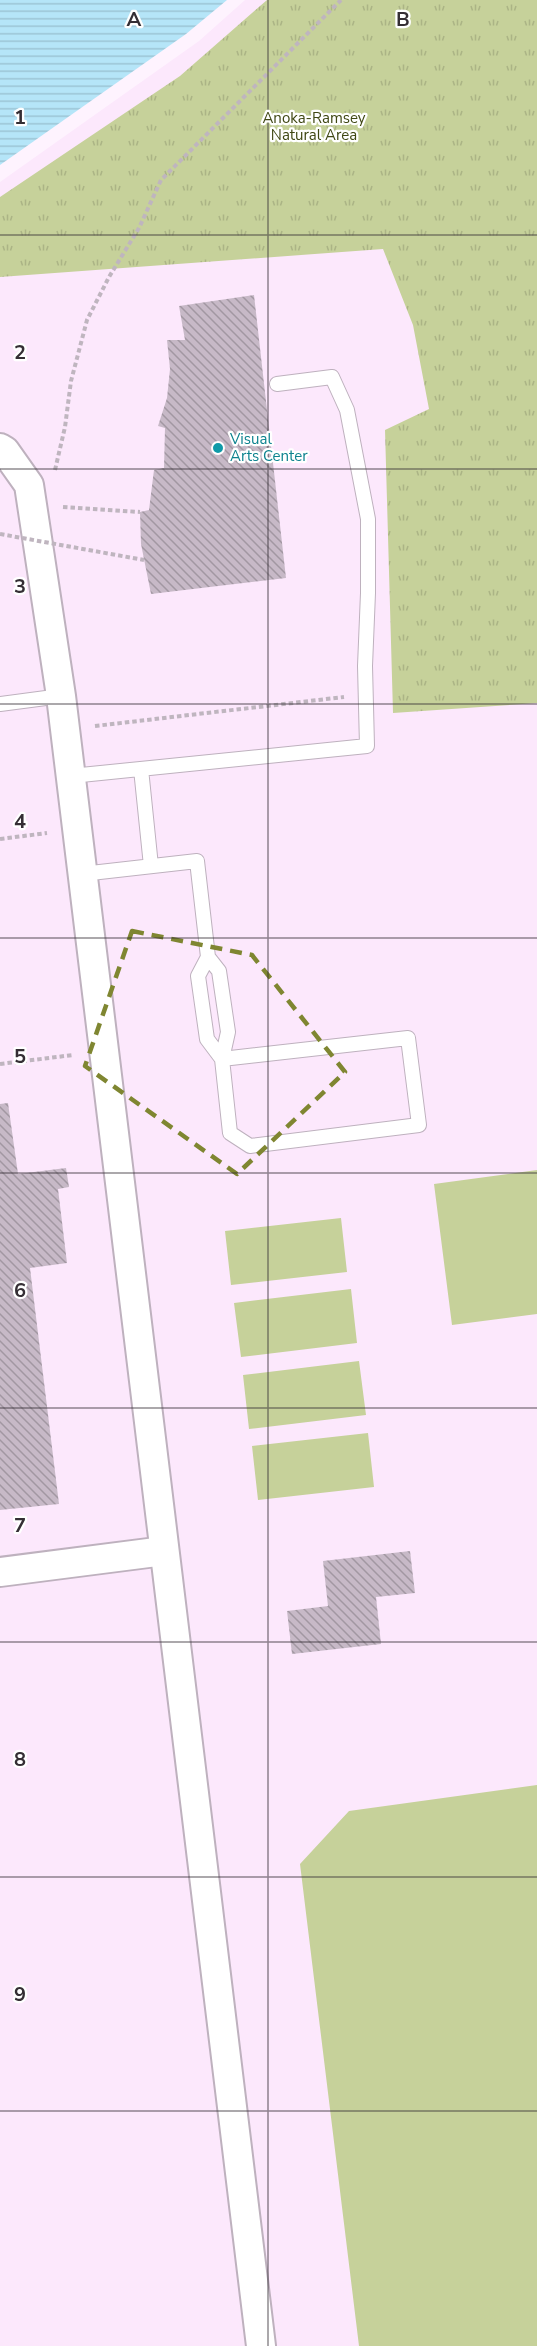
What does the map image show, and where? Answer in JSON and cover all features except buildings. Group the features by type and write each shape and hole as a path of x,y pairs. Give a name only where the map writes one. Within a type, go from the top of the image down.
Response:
{"street":[{"path":"0,448 5,451 26,478 29,490 61,696 261,2346"},
{"path":"0,1572 164,1551"}],"lane":[{"path":"71,776 367,746 365,695 368,519 347,410 332,377 277,384"},
{"path":"0,704 61,696"},
{"path":"141,769 151,866"},
{"path":"82,874 197,861 208,957 219,971 228,1032 222,1059 230,1133 250,1146 419,1125 408,1038 222,1059"},
{"path":"208,957 198,976 205,1030 207,1039 222,1059"}],"path":[{"path":"29,490 51,481 65,427 70,381 87,320 109,277 139,228 161,180 341,0"},
{"path":"59,507 140,512"},
{"path":"0,534 144,560"},
{"path":"65,729 365,695"},
{"path":"0,839 54,832"},
{"path":"0,1064 80,1054"}],"highlighted area":[{"path":"132,931 252,955 345,1072 237,1174 85,1066"}],"shaded area":[{"path":"245,0 537,0 537,2346 0,2346 0,182 199,41"}],"green space":[{"name":"Anoka-Ramsey Natural Area","path":"267,0 537,0 537,703 393,713 385,430 429,409 413,325 383,249 0,277 0,197 180,76"},
{"path":"537,1170 537,1314 452,1325 434,1184"},
{"path":"341,1218 347,1272 231,1285 225,1231"},
{"path":"351,1289 357,1343 241,1357 234,1303"},
{"path":"359,1361 366,1415 249,1429 243,1375"},
{"path":"368,1433 374,1487 258,1500 252,1446"},
{"path":"537,1785 537,2346 359,2346 300,1864 349,1811"}],"water":[{"path":"0,0 227,0 186,34 0,165"}],"place":[{"name":"Visual Arts Center","path":"218,448"}]}
